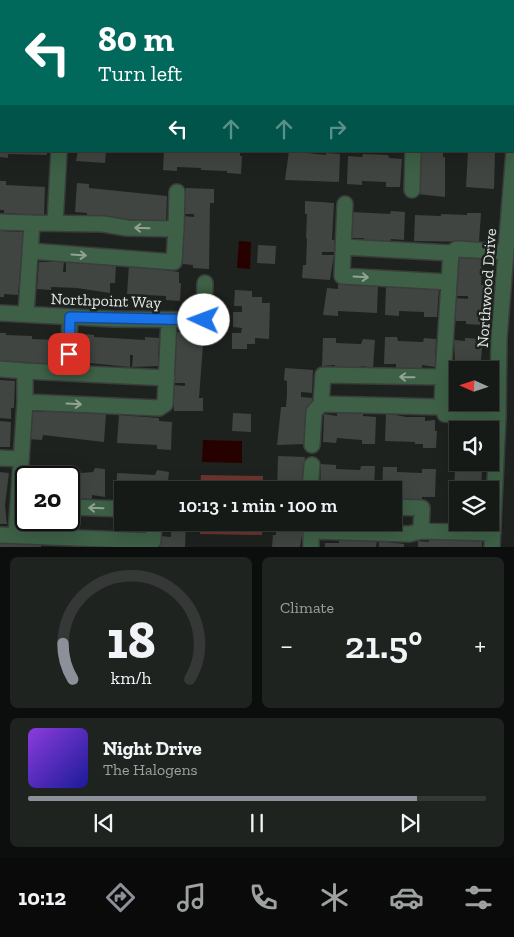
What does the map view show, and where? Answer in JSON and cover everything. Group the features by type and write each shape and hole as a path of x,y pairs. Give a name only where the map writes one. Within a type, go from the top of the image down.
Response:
{"street":[{"path":"55,223 59,152"},
{"path":"412,152 412,190"},
{"name":"Northwood Drive","path":"492,540 498,417 499,338 514,152"},
{"path":"30,251 174,262 177,192"},
{"path":"345,204 342,276 448,282"},
{"path":"0,222 103,224 127,228 176,229"},
{"path":"26,314 32,224"},
{"path":"343,247 451,253 456,249 506,252"},
{"path":"451,253 442,407 445,414 498,417"},
{"name":"Northpoint Way","path":"0,313 70,317 204,320 205,283"},
{"path":"68,373 70,317"},
{"path":"25,402 160,408 165,404 168,320"},
{"path":"0,369 167,378"},
{"path":"21,466 25,371"},
{"path":"312,445 314,412 321,404 322,375 443,377"},
{"path":"321,404 442,407"},
{"path":"0,458 21,459"},
{"path":"311,481 312,465"},
{"path":"80,507 114,509"},
{"path":"402,507 422,508 421,531"},
{"path":"16,535 17,531"},
{"path":"0,535 16,535 55,542 153,544 154,531"},
{"path":"311,531 311,547"},
{"path":"372,531 409,534 421,531 492,540"}],"shaded area":[{"path":"239,241 251,242 250,269 237,268"},
{"path":"203,440 242,441 242,463 202,462"},
{"path":"201,475 263,476 263,481 201,481"},
{"path":"200,531 262,531 262,535 200,534"}],"building":[{"path":"0,152 47,152 47,155 8,154 8,158 0,157"},
{"path":"78,152 106,152 105,163 76,161"},
{"path":"164,152 240,152 240,156 242,156 241,174 227,173 227,171 201,170 201,168 177,167 177,171 163,170"},
{"path":"289,152 326,155 326,153 340,154 339,182 285,180"},
{"path":"416,152 443,152 443,157 445,157 445,197 417,194"},
{"path":"468,152 495,152 494,189 466,187"},
{"path":"363,154 388,155 389,158 402,159 400,187 386,187 386,182 362,181 362,185 347,184 348,156 362,157"},
{"path":"0,181 6,181 6,185 45,187 44,216 4,213 4,210 0,210"},
{"path":"77,183 89,184 89,188 167,196 166,223 138,222 138,220 75,212"},
{"path":"186,188 214,189 214,203 210,203 209,269 193,268 193,265 183,264 182,216 194,217 194,214 183,214"},
{"path":"305,201 334,203 332,240 335,240 334,252 322,252 322,255 334,255 330,280 302,278 303,265 306,265 307,214 305,214"},
{"path":"391,211 405,212 404,240 391,239 390,242 364,241 364,238 351,238 352,212 390,214"},
{"path":"467,213 481,213 479,242 414,241 415,215 467,215"},
{"path":"0,231 24,232 18,295 4,294 4,297 0,297"},
{"path":"258,245 276,246 275,264 257,263"},
{"path":"456,257 482,259 481,285 484,285 483,325 466,324 466,321 455,321 456,298 468,299 468,296 457,296 457,284 454,284"},
{"path":"52,260 64,260 63,272 66,272 66,261 116,265 115,283 110,283 110,293 77,288 51,287 51,290 37,289 39,262 52,262"},
{"path":"129,265 179,272 179,283 181,283 180,301 166,300 166,296 127,294"},
{"path":"364,283 378,284 377,313 338,311 338,316 323,315 327,288 338,289 338,284 364,285"},
{"path":"399,284 439,289 437,317 424,317 424,312 399,311 399,316 385,315 386,287 399,287"},
{"path":"235,290 252,291 252,297 262,297 262,303 270,303 269,339 255,338 255,344 247,344 247,349 232,349 232,333 241,333 242,328 233,327 233,312 242,312 242,306 234,306"},
{"path":"177,332 206,334 205,346 203,345 199,398 203,398 203,411 174,411 173,385 185,386 185,383 173,383"},
{"path":"0,333 32,336 32,339 59,340 58,366 0,362"},
{"path":"84,334 94,335 94,337 145,340 145,337 159,338 158,366 132,367 133,355 130,355 130,367 79,362 80,346 84,347"},
{"path":"385,337 397,337 398,341 423,342 424,338 436,339 435,367 422,365 422,369 396,368 396,364 384,364"},
{"path":"323,338 336,338 336,343 361,344 363,339 375,340 373,368 361,366 361,370 334,369 335,365 322,366"},
{"path":"465,338 483,339 481,361 455,361 454,340 465,341"},
{"path":"285,368 313,370 312,393 301,392 301,397 312,398 313,402 313,408 307,408 305,444 277,445 281,407 286,407 287,381 284,380"},
{"path":"0,380 15,381 14,408 11,408 11,419 0,418"},
{"path":"43,408 106,414 104,442 43,435 42,440 28,439 29,411 43,412"},
{"path":"337,412 363,413 363,416 376,417 375,444 362,444 362,440 337,438 336,443 323,442 324,414 337,416"},
{"path":"233,413 251,414 251,432 232,431"},
{"path":"386,413 406,417 425,417 425,421 435,420 435,431 437,431 436,448 423,448 423,444 415,444 415,442 385,441"},
{"path":"119,415 159,418 159,421 172,422 171,450 157,449 157,445 117,443"},
{"path":"0,421 11,422 10,447 0,447"},
{"path":"278,456 305,457 304,481 277,481"},
{"path":"321,464 336,465 336,469 360,470 361,466 375,466 374,481 320,481"},
{"path":"383,467 397,467 397,472 422,473 422,469 436,469 435,497 422,497 422,500 402,499 402,481 382,481"},
{"path":"95,468 105,469 105,497 92,495 92,499 80,498 80,473 93,472"},
{"path":"157,470 169,472 168,481 117,481 117,473 155,475"},
{"path":"455,471 482,471 481,481 454,481"},
{"path":"0,472 9,473 5,505 7,524 0,524"},
{"path":"186,531 185,547 158,547 160,536 171,537 171,532 160,532"},
{"path":"276,531 303,531 300,547 272,547 273,535 276,535"},
{"path":"454,538 482,539 482,547 418,547 418,541 429,542 429,539 454,540"},
{"path":"339,540 377,541 376,547 325,547 325,543 339,543"},
{"path":"379,541 404,544 404,547 379,547"},
{"path":"0,543 41,543 41,547 0,547"}],"route":[{"path":"69,354 70,317 204,320"}]}
